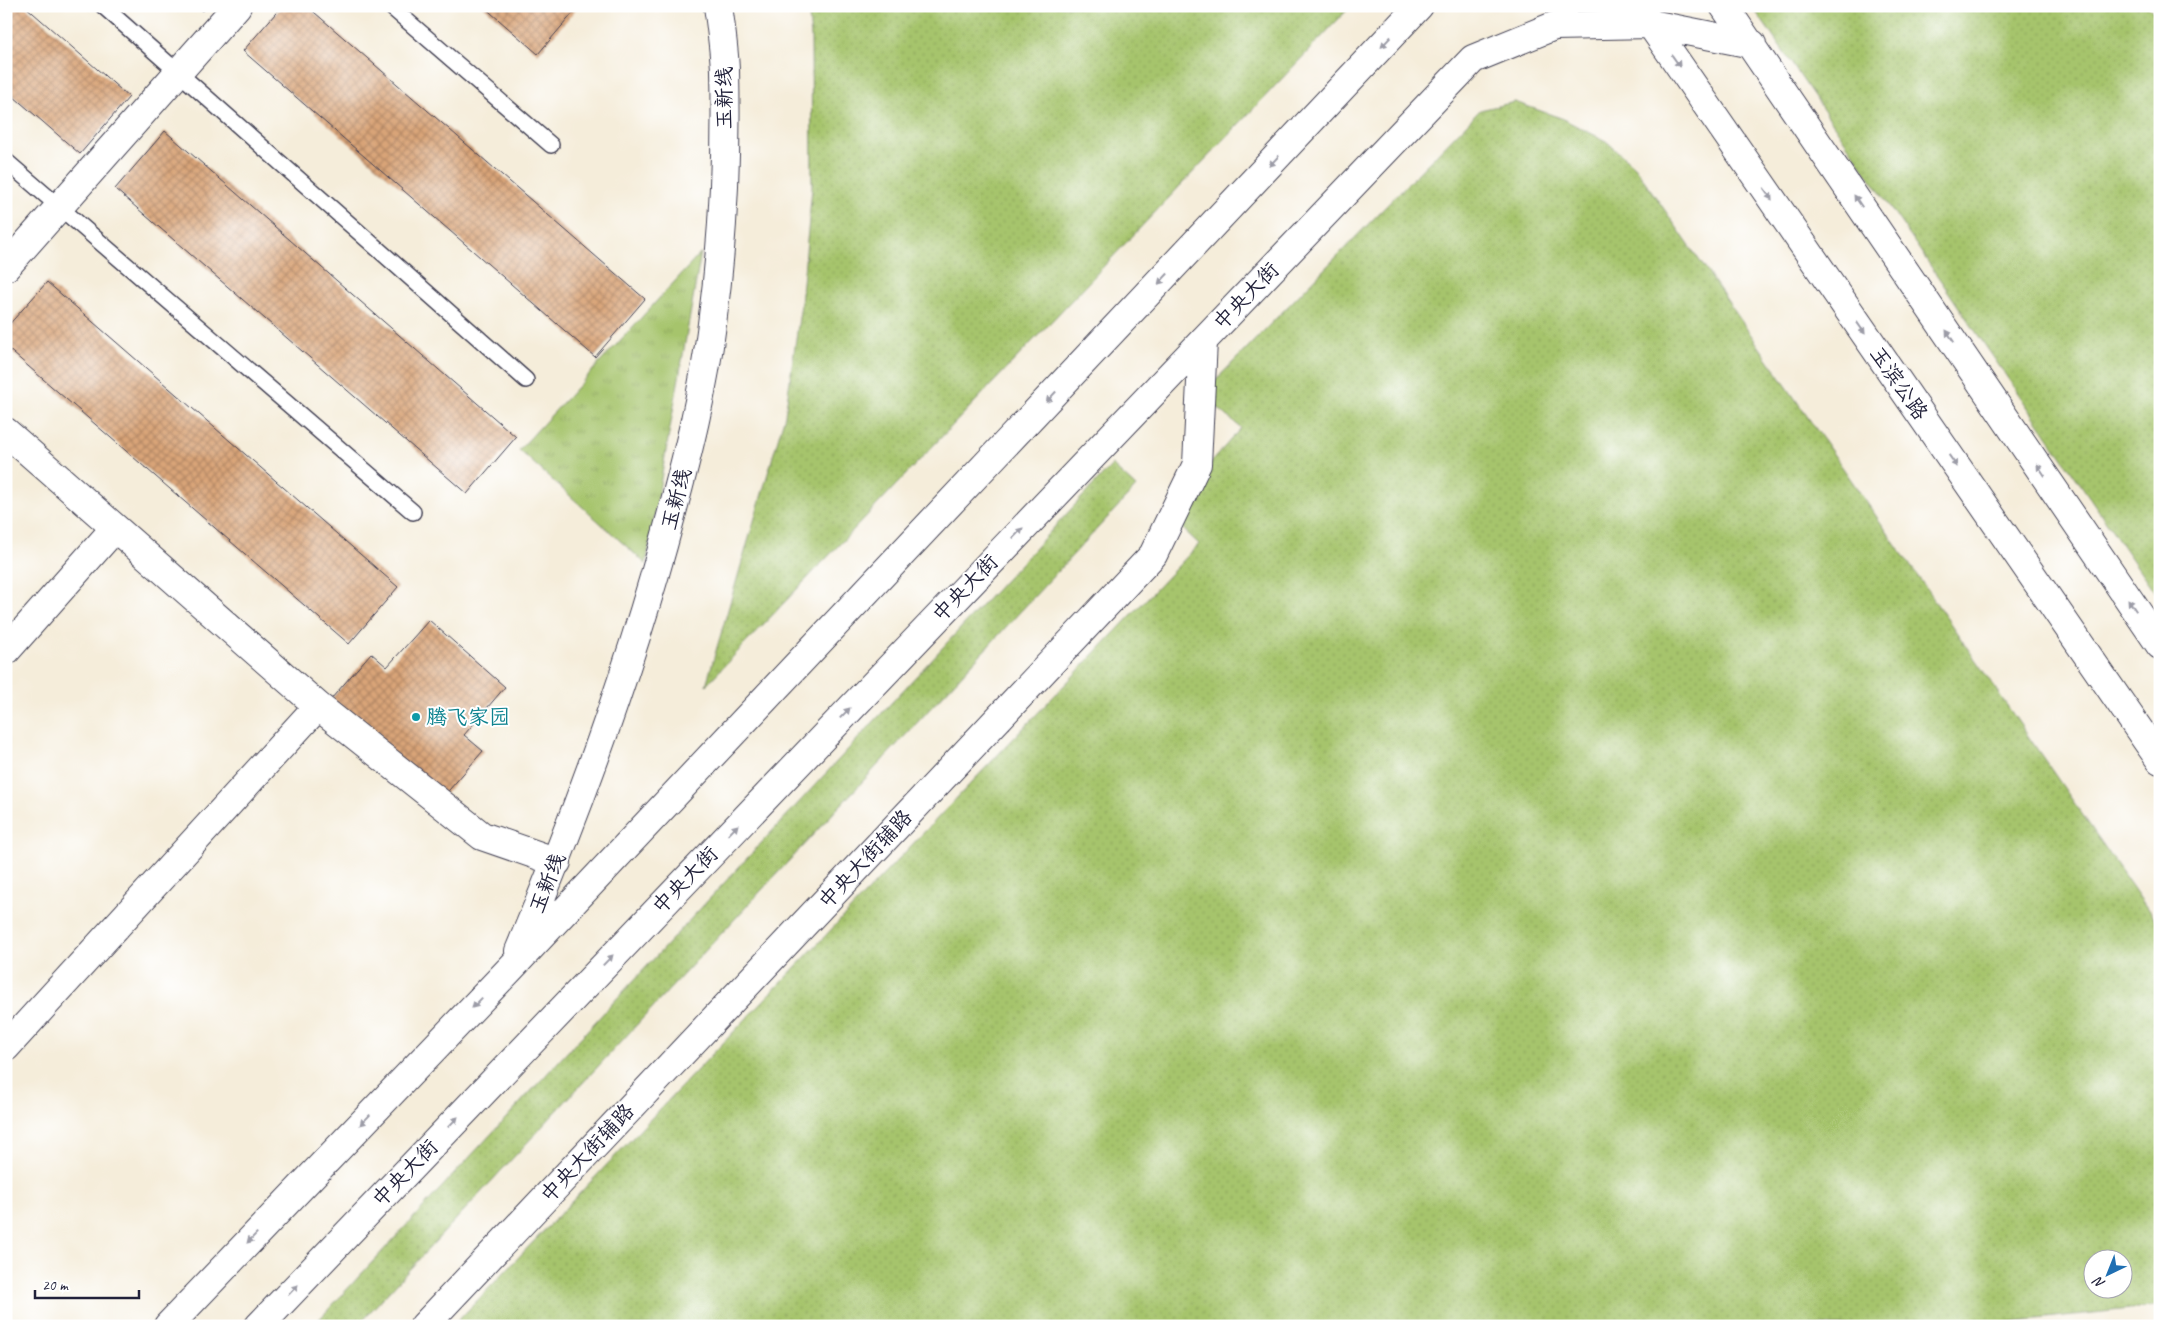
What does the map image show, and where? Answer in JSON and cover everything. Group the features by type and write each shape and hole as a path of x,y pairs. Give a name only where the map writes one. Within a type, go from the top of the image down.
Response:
{"main road":[{"path":"6,267 237,6"},
{"name":"玉新线","path":"511,968 557,862 621,686 657,569 692,432 712,324 723,202 725,68 718,6"},
{"path":"168,1326 511,968 1418,6"},
{"path":"1724,6 1752,44 2160,645"},
{"name":"中央大街","path":"259,1326 574,995 1473,59 1554,26 1644,15 1752,44"},
{"name":"玉滨公路","path":"1644,15 2160,760"},
{"name":"中央大街辅路","path":"424,1326 1153,555 1197,464 1203,341"},
{"path":"6,432 318,706 482,836 557,862"},
{"path":"6,651 115,528"},
{"path":"6,1047 318,706"}],"lane":[{"path":"103,6 526,380"},
{"path":"390,6 551,146"},
{"path":"6,161 413,512"}],"green space":[{"path":"808,6 1351,6 706,685 785,415 801,304 812,188 811,37"},
{"path":"1752,6 2147,6 2160,17 2160,600"},
{"path":"1515,102 1561,118 1606,141 1635,167 2160,927 2160,1306 1969,1326 453,1326 1199,544 1166,513 1241,428 1202,394 1480,110"},
{"path":"701,253 646,564 519,450"},
{"path":"1112,465 1136,487 357,1326 313,1326"}],"building":[{"path":"6,6 25,6 129,97 80,154 6,90"},
{"path":"197,6 207,6 203,11"},
{"path":"282,6 307,6 645,299 595,357 243,51"},
{"path":"483,6 579,6 538,54"},
{"path":"165,131 516,437 467,494 115,189"},
{"path":"47,282 398,587 349,644 6,347 6,328"},
{"name":"腾飞家园","path":"429,620 505,687 464,735 483,751 443,797 331,699 371,653 387,667"}],"place":[{"name":"腾飞家园","path":"416,717"}]}
